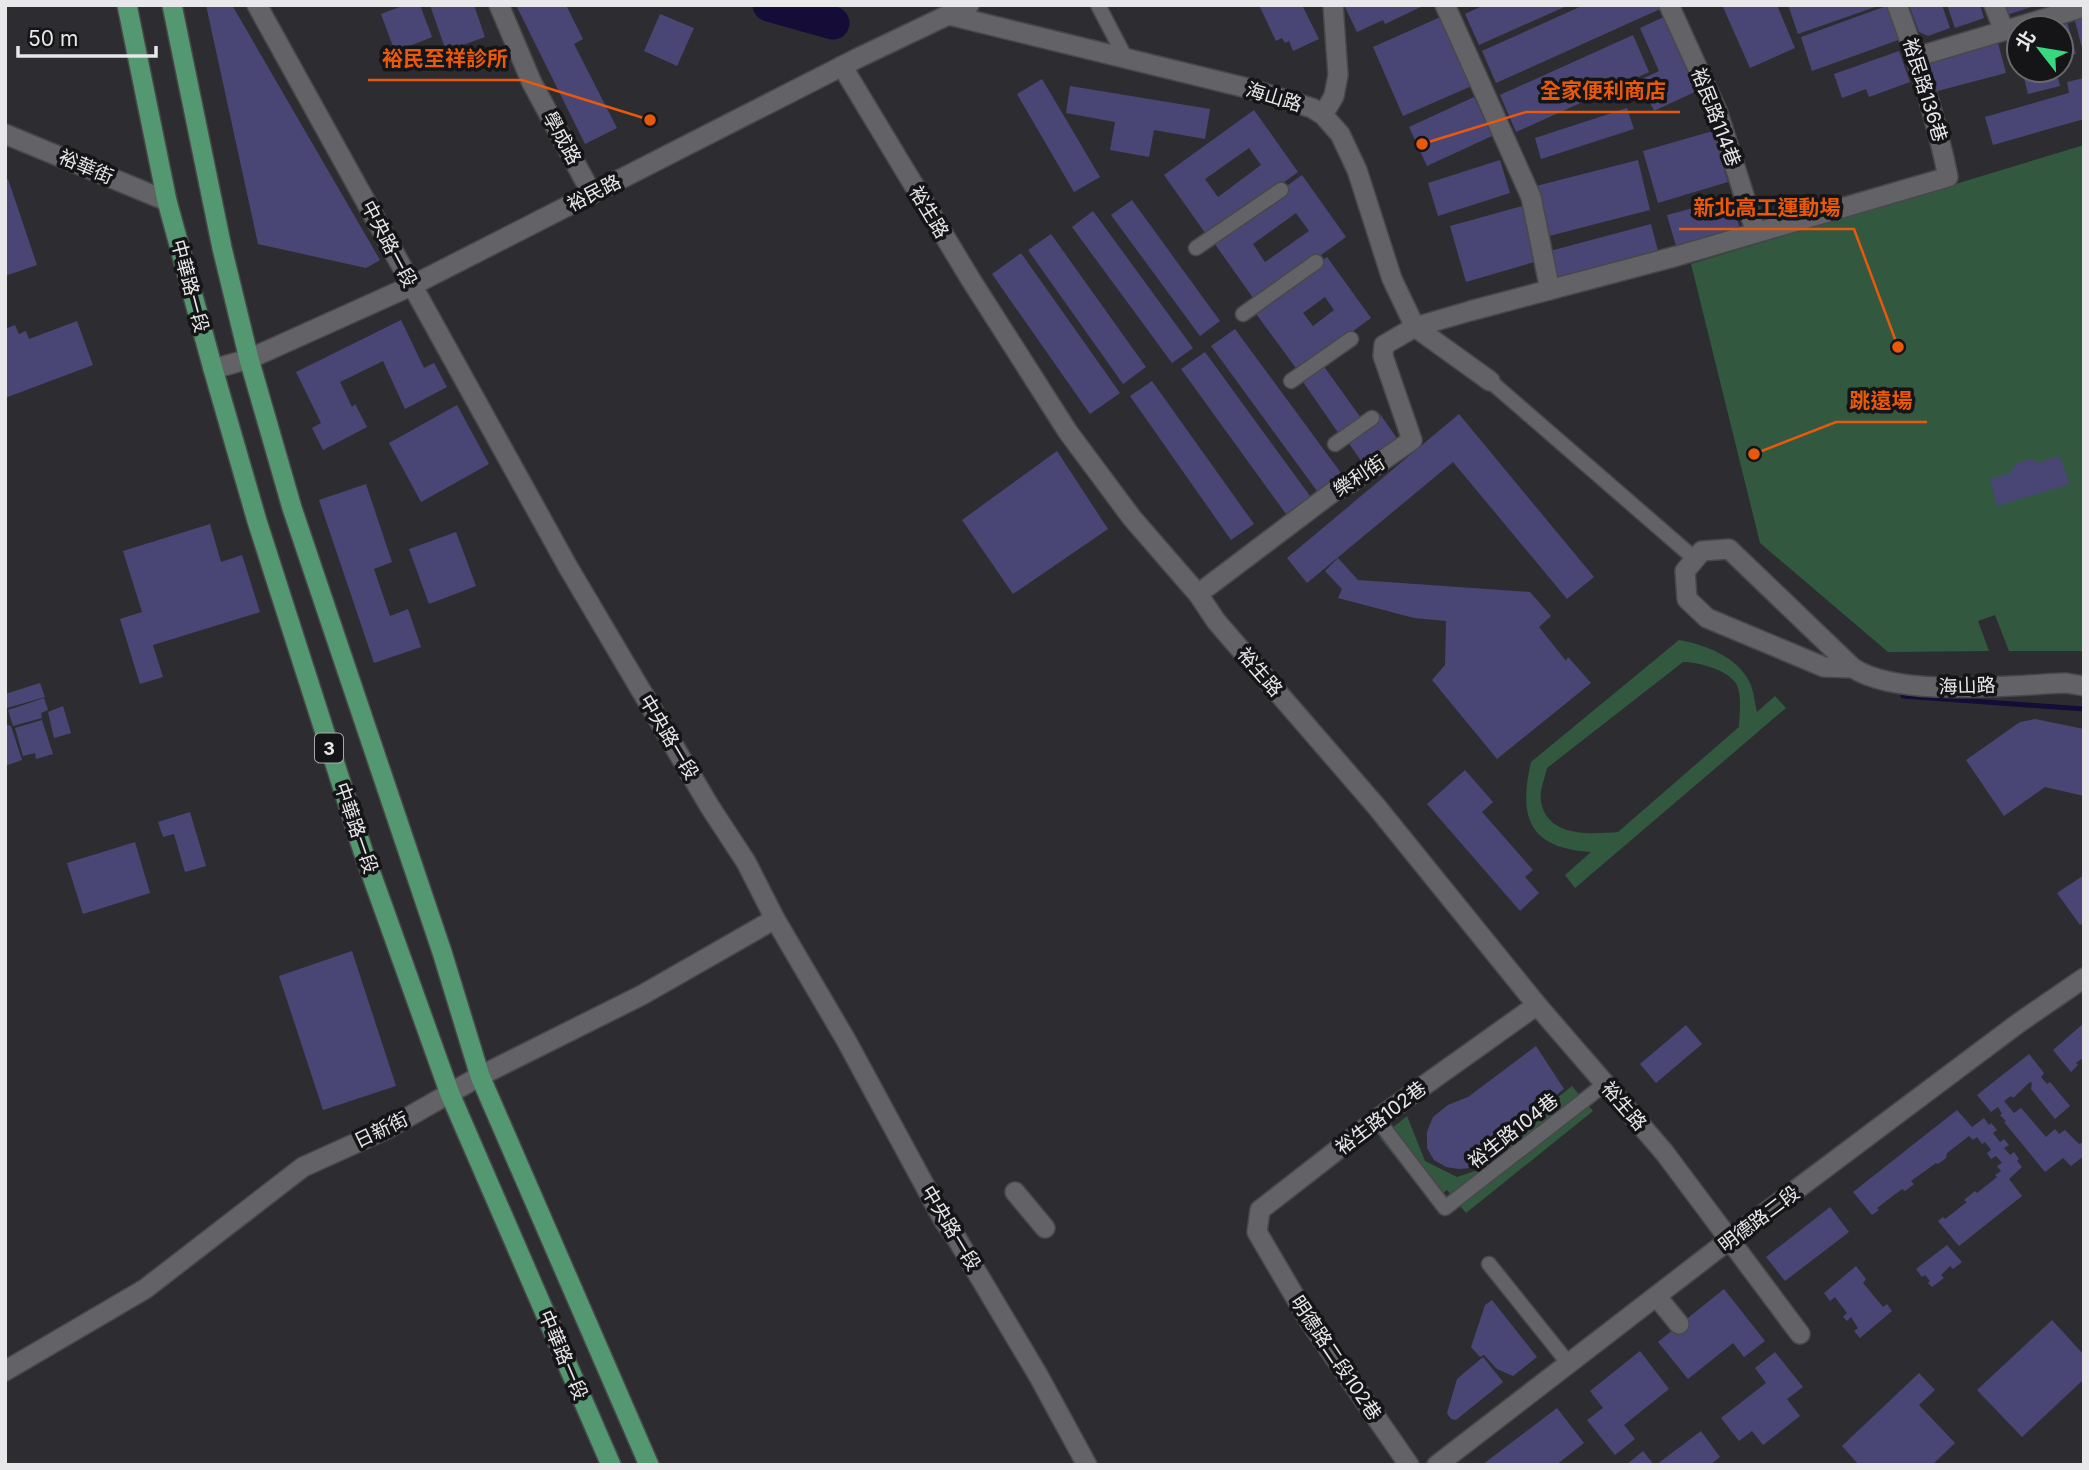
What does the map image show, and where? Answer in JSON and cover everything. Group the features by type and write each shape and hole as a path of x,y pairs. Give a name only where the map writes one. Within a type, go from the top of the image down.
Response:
{"main road":[{"name":"中華路一段","path":"127,5 167,201 213,369 257,521 363,851 450,1094 611,1465"},
{"name":"中華路一段","path":"172,5 222,248 292,508 442,951 480,1076 649,1465"}],"street":[{"name":"中央路一段","path":"257,5 575,579 710,807 746,862 775,919 846,1040 944,1220 1038,1375 1087,1465"},
{"name":"學成路","path":"499,5 532,83 592,194"},
{"name":"裕民路","path":"213,369 250,359 411,286 842,66 970,5"},
{"path":"1098,5 1126,59"},
{"path":"1323,115 1334,96 1338,66 1333,5"},
{"path":"1445,5 1531,197 1550,290"},
{"name":"裕民路114巷","path":"1669,5 1718,113 1756,233"},
{"name":"裕民路136巷","path":"1756,233 1948,177 1939,129 1897,5"},
{"path":"1994,5 2004,31"},
{"path":"1916,57 2084,7"},
{"name":"海山路","path":"949,15 1251,89 1311,108 1323,115 1340,134 1357,170 1392,279 1415,327 1490,381"},
{"name":"裕生路","path":"842,66 971,280 1068,432 1132,517 1198,594 1216,621 1376,806 1537,1005 1664,1152 1800,1334"},
{"name":"裕華街","path":"5,134 167,201"},
{"path":"1196,248 1281,190"},
{"path":"1415,327 1756,233"},
{"path":"1243,314 1316,262"},
{"name":"樂利街","path":"1198,594 1333,492 1412,440 1383,356 1384,345 1415,327"},
{"path":"1291,381 1351,339"},
{"path":"1490,381 1695,559"},
{"path":"1335,443 1372,418"},
{"path":"1729,549 1853,668 1824,667 1706,618 1687,599 1685,571 1702,551 1729,549"},
{"name":"海山路","path":"1853,668 1866,676 1924,688 2066,683 2084,685"},
{"name":"日新街","path":"5,1371 145,1289 303,1167 387,1129 480,1076 642,995 775,919"},
{"name":"明德路二段","path":"1437,1465 1729,1240 2084,978"},
{"name":"裕生路102巷","path":"1267,1249 1257,1232 1260,1210 1377,1119 1537,1005"},
{"name":"裕生路104巷","path":"1377,1119 1446,1208 1605,1084"},
{"path":"1015,1192 1045,1227"},
{"name":"明德路二段102巷","path":"1267,1249 1308,1319 1409,1465"},
{"path":"1489,1264 1569,1364"},
{"path":"1657,1297 1679,1324"}],"green space":[{"path":"2084,145 2084,651 2009,651 1995,615 1978,621 1989,651 1888,652 1760,543 1691,264"},
{"path":"1679,640 1721,654 1738,667 1751,685 1757,712 1775,696 1786,708 1575,888 1565,875 1591,852 1553,844 1542,837 1534,827 1526,804 1531,762","holes":["1683,662 1718,670 1735,682 1740,698 1739,727 1618,832 1584,833 1561,828 1552,822 1545,814 1541,802 1541,789 1547,768"]},
{"path":"1572,1086 1593,1111 1466,1213 1447,1190 1431,1202 1380,1138 1407,1116 1425,1161 1457,1177 1484,1168 1500,1144"}],"building":[{"path":"206,5 232,5 380,260 366,268 258,244"},
{"path":"405,5 420,5 432,37 395,52 381,14"},
{"path":"430,5 474,5 485,37 446,51"},
{"path":"516,5 566,5 583,39 574,44 617,128 585,144"},
{"path":"1259,5 1302,5 1319,39 1293,51 1289,41 1285,43 1282,38 1276,41"},
{"path":"1344,5 1425,5 1385,24 1383,20 1357,32"},
{"path":"1484,5 1569,5 1479,45 1465,14"},
{"path":"1584,5 1669,5 1496,83 1482,51"},
{"path":"1777,5 1795,48 1750,68 1723,7"},
{"path":"1788,5 1878,5 1878,6 1798,34"},
{"path":"1889,5 1901,39 1812,71 1801,37"},
{"path":"1909,5 1942,5 1950,28 1928,36 1919,32"},
{"path":"1947,5 1980,5 1984,18 1955,28"},
{"path":"2000,5 2034,5 2005,14 2004,16"},
{"path":"660,14 694,28 677,66 644,51"},
{"path":"2084,14 2084,52 2075,21 2075,17"},
{"path":"1445,15 1474,85 1403,116 1373,47"},
{"path":"1668,15 1701,89 1654,111 1640,80 1659,71 1640,28"},
{"path":"1633,35 1649,72 1516,132 1500,95"},
{"path":"1997,39 2005,73 1926,94 1918,60"},
{"path":"1899,51 1910,82 1869,97 1866,89 1842,98 1834,74"},
{"path":"2084,78 2084,119 1993,145 1985,117 2069,93 2067,84 2075,84 2075,80"},
{"path":"1042,79 1100,177 1074,192 1017,94"},
{"path":"2026,84 2060,84 2060,86 2028,94"},
{"path":"1070,86 1210,109 1205,139 1154,130 1149,157 1110,150 1115,122 1066,113"},
{"path":"1474,97 1492,136 1427,166 1409,127"},
{"path":"1627,108 1634,129 1541,159 1535,138"},
{"path":"1254,110 1298,172 1208,237 1164,175","holes":["1249,148 1261,165 1218,197 1205,179"]},
{"path":"1713,131 1728,182 1658,203 1643,151"},
{"path":"1500,160 1510,193 1438,216 1428,183"},
{"path":"1638,160 1650,210 1549,236 1536,186"},
{"path":"1302,175 1346,237 1256,302 1212,240","holes":["1296,213 1309,231 1265,262 1253,244"]},
{"path":"8,179 37,265 5,276 5,181"},
{"path":"1731,198 1740,229 1676,246 1667,215"},
{"path":"1132,200 1220,321 1200,336 1111,215"},
{"path":"1526,205 1541,260 1466,282 1450,226"},
{"path":"1093,211 1193,348 1172,363 1072,227"},
{"path":"1651,224 1658,251 1557,277 1550,251"},
{"path":"1051,234 1146,367 1123,384 1028,250"},
{"path":"1021,253 1120,393 1090,414 992,274"},
{"path":"1327,257 1371,318 1298,371 1254,311","holes":["1325,297 1334,310 1313,326 1303,313"]},
{"path":"401,320 424,368 434,363 447,387 405,409 383,361 340,382 352,407 355,404 367,427 323,450 312,428 321,423 296,372"},
{"path":"77,321 93,365 5,398 5,329 15,325 19,334 26,331 29,339"},
{"path":"1235,329 1341,473 1317,491 1211,346"},
{"path":"1205,352 1310,496 1286,514 1181,369"},
{"path":"1320,361 1361,418 1339,434 1299,376"},
{"path":"1152,381 1254,524 1231,540 1130,396"},
{"path":"457,405 489,464 421,502 389,443"},
{"path":"1380,414 1398,440 1364,465 1345,438"},
{"path":"1459,414 1594,577 1567,599 1453,462 1307,583 1287,558"},
{"path":"1057,451 1108,529 1013,594 962,520"},
{"path":"2059,456 2070,484 1997,506 1990,479 2011,473 2016,464 2030,459 2038,463"},
{"path":"366,484 392,562 374,569 390,616 408,609 421,647 374,663 319,500"},
{"path":"210,524 221,562 242,555 260,612 153,645 163,677 140,684 120,619 142,612 123,551"},
{"path":"456,532 476,586 429,604 409,549"},
{"path":"1338,558 1358,580 1530,592 1551,616 1539,627 1566,661 1568,657 1591,683 1497,759 1432,680 1445,665 1446,621 1414,618 1338,598 1342,589 1325,571"},
{"path":"40,683 45,697 7,708 5,694"},
{"path":"44,698 48,710 41,713 42,718 13,726 8,710"},
{"path":"63,706 71,733 54,738 48,712"},
{"path":"2035,719 2084,729 2084,796 2045,787 2004,816 1966,760 2020,722"},
{"path":"42,720 53,754 36,759 35,753 23,756 15,728"},
{"path":"5,724 11,726 22,760 5,766"},
{"path":"1465,770 1493,802 1482,812 1533,870 1525,877 1539,893 1520,911 1427,804"},
{"path":"190,812 206,866 185,872 174,834 163,837 158,822"},
{"path":"135,842 150,893 83,914 67,863"},
{"path":"2084,875 2084,923 2080,925 2057,893"},
{"path":"352,951 396,1086 323,1110 279,976"},
{"path":"2084,1023 2084,1057 2076,1063 2078,1065 2071,1072 2053,1050"},
{"path":"1686,1025 1702,1044 1656,1083 1640,1064"},
{"path":"1536,1046 1564,1089 1496,1142 1483,1160 1470,1168 1446,1167 1434,1160 1427,1148 1427,1132 1433,1117 1448,1105 1468,1097"},
{"path":"2029,1054 2044,1073 2041,1077 2047,1084 2050,1082 2070,1106 2055,1119 2031,1089 2030,1082 2013,1098 2011,1096 2004,1101 2014,1113 2021,1108 2046,1137 2055,1129 2059,1134 2065,1130 2079,1144 2084,1145 2084,1156 2071,1166 2063,1158 2045,1172 2004,1122 2006,1121 2000,1115 2002,1114 1998,1107 1991,1112 1977,1095"},
{"path":"1957,1110 1972,1127 1984,1118 1989,1125 1991,1123 1997,1130 1993,1133 2000,1142 2004,1139 2009,1145 2004,1148 2010,1155 2014,1152 2022,1167 2009,1179 2022,1196 1959,1246 1938,1221 1943,1217 1945,1219 1967,1202 1964,1200 1975,1191 1977,1193 2001,1171 1997,1166 2002,1163 1996,1156 1991,1159 1987,1153 1991,1150 1977,1137 1973,1140 1969,1136 1947,1153 1946,1158 1911,1181 1914,1184 1905,1191 1902,1189 1872,1215 1853,1192"},
{"path":"1830,1207 1849,1232 1785,1281 1766,1257"},
{"path":"1947,1245 1962,1262 1953,1269 1950,1266 1941,1275 1944,1278 1932,1287 1925,1275 1922,1277 1916,1269"},
{"path":"1856,1266 1866,1279 1863,1283 1883,1307 1887,1304 1892,1311 1860,1338 1854,1331 1858,1328 1851,1317 1847,1321 1843,1317 1847,1313 1835,1297 1830,1301 1824,1293"},
{"path":"1724,1289 1765,1341 1744,1357 1733,1343 1688,1379 1658,1342"},
{"path":"1492,1300 1537,1357 1513,1376 1497,1369 1484,1355 1480,1357 1471,1347 1485,1305"},
{"path":"2052,1320 2084,1355 2084,1379 2022,1437 1977,1390"},
{"path":"1640,1351 1669,1389 1624,1425 1635,1439 1615,1455 1587,1420 1603,1408 1590,1391"},
{"path":"1775,1352 1803,1387 1787,1399 1800,1416 1763,1445 1752,1431 1739,1441 1721,1418 1766,1383 1755,1368"},
{"path":"1483,1357 1503,1382 1456,1420 1451,1419 1447,1413 1457,1379"},
{"path":"1919,1373 1935,1390 1919,1405 1955,1443 1932,1465 1859,1465 1842,1446"},
{"path":"1557,1408 1584,1443 1556,1465 1482,1465"},
{"path":"1701,1431 1720,1457 1710,1465 1656,1465"},
{"path":"1643,1451 1654,1465 1626,1465"}],"waterway":[{"path":"769,5 833,23"},
{"path":"1903,696 2084,709"}],"place":[{"name":"裕民至祥診所","path":"650,120"},
{"name":"全家便利商店","path":"1422,144"},
{"name":"新北高工運動場","path":"1898,347"},
{"name":"跳遠場","path":"1754,454"}]}
